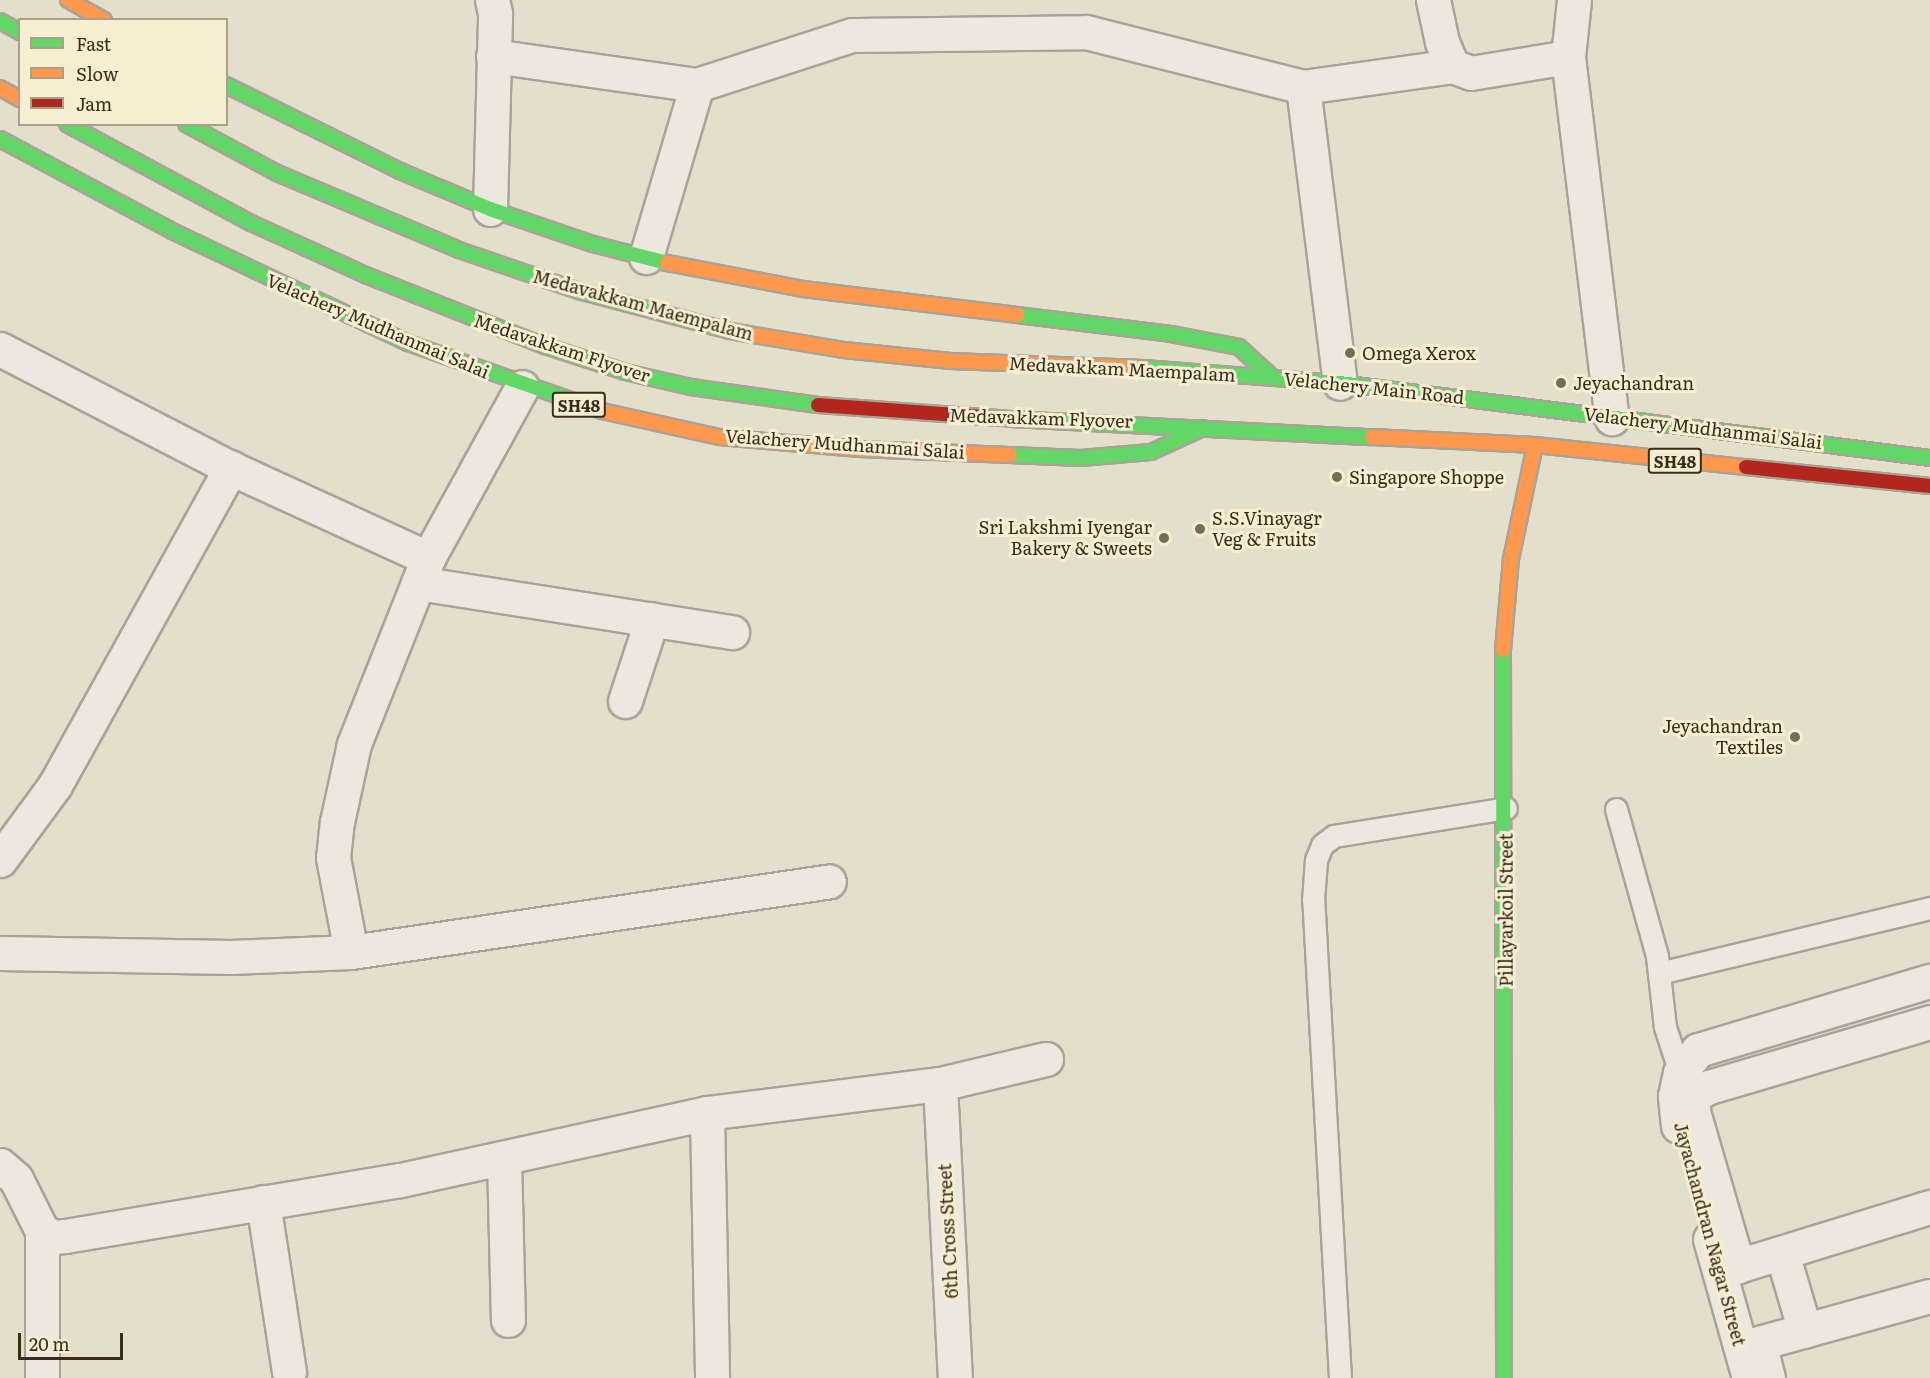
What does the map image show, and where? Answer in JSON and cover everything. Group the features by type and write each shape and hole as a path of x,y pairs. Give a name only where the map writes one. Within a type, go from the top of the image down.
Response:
{"main road":[{"path":"68,0 100,18"},
{"path":"0,21 18,31"},
{"path":"228,86 378,160 490,208 646,258 803,289 1172,334 1239,347 1273,378"},
{"path":"0,88 18,98"},
{"name":"Medavakkam Flyover","path":"70,126 251,223 368,276 465,316 625,372 691,387 860,411 1420,438"},
{"name":"Medavakkam Maempalam","path":"190,126 277,173 459,250 582,292 711,328 844,350 950,361 1273,378"},
{"name":"Velachery Mudhanmai Salai","path":"0,138 250,270 408,343 522,387 581,406 719,437 859,449 1082,458 1151,452 1208,426"},
{"name":"Velachery Main Road","path":"1273,378 1340,383 1475,399"},
{"name":"Velachery Mudhanmai Salai","path":"1475,399 1930,458"},
{"name":"Velachery Mudhanmai Salai","path":"1420,438 1535,445 1930,486"},
{"name":"Pillayarkoil Street","path":"1504,1378 1506,808 1503,636 1510,559 1535,445"}],"street":[{"path":"490,208 492,0"},
{"path":"1434,0 1442,42 1452,66"},
{"path":"1574,0 1568,57 1612,418"},
{"path":"493,56 697,85 852,35 1086,32 1303,87 1452,66 1471,73 1568,57"},
{"path":"646,258 697,85"},
{"path":"1303,87 1340,383"},
{"path":"0,348 423,571 652,619 732,632"},
{"path":"351,952 333,858 337,822 354,744 423,571 522,387"},
{"path":"0,860 56,785 231,468"},
{"path":"625,701 652,619"},
{"path":"0,953 231,957 351,952 829,881"},
{"path":"1680,1073 1698,1050 1930,981"},
{"path":"1930,1022 1709,1087 1696,1094 1692,1107 1738,1266 1930,1207"},
{"path":"42,1231 54,1237 65,1236 504,1158 707,1113 940,1084 1046,1059"},
{"name":"Jayachandran Nagar Street","path":"1680,1073 1675,1096 1678,1125 1749,1378"},
{"name":"6th Cross Street","path":"940,1084 955,1378"},
{"path":"707,1113 712,1378"},
{"path":"504,1158 508,1320"},
{"path":"0,1165 16,1179 42,1231 42,1378"},
{"path":"263,1202 289,1372"},
{"path":"1782,1253 1805,1330"},
{"path":"1768,1378 1759,1343 1930,1296"}],"lane":[{"path":"1340,1378 1313,900 1316,860 1322,845 1334,836 1506,808"},
{"path":"1616,809 1659,973 1665,1027 1680,1073"},
{"path":"1659,973 1930,908"}],"traffic: fast":[{"path":"0,21 18,31"},
{"path":"228,86 400,171 490,209 593,244 667,263"},
{"path":"71,126 251,223 368,276 545,346 625,372 691,387 818,405"},
{"path":"190,126 277,173 459,250 582,292 730,331"},
{"path":"0,139 172,231 408,343 602,411"},
{"path":"1017,315 1171,334 1239,347 1273,378"},
{"path":"1144,368 1340,383 1930,458"},
{"path":"1011,419 1372,437"},
{"path":"1010,455 1081,458 1151,452 1203,428"},
{"path":"1503,650 1504,1378"}],"traffic: slow":[{"path":"68,0 100,18"},
{"path":"0,88 18,98"},
{"path":"667,263 803,289 1017,315"},
{"path":"730,331 844,350 950,361 1144,368"},
{"path":"602,411 719,437 859,449 1010,455"},
{"path":"1372,437 1535,445 1746,467"},
{"path":"1503,650 1511,559 1535,445"}],"traffic: jam":[{"path":"818,405 1011,419"},
{"path":"1746,467 1930,486"}],"place":[{"name":"Omega Xerox","path":"1350,353"},
{"name":"Jeyachandran","path":"1561,383"},
{"name":"Singapore Shoppe","path":"1337,477"},
{"name":"S.S.Vinayagr Veg & Fruits","path":"1200,529"},
{"name":"Sri Lakshmi Iyengar Bakery & Sweets","path":"1164,538"},
{"name":"Jeyachandran Textiles","path":"1795,737"}]}
